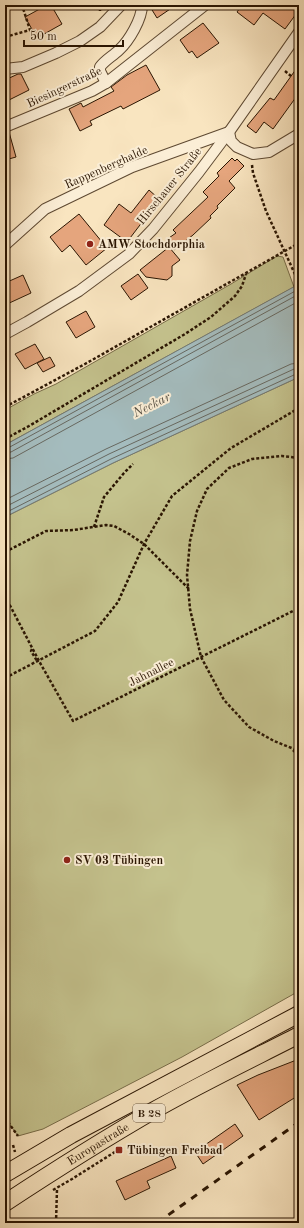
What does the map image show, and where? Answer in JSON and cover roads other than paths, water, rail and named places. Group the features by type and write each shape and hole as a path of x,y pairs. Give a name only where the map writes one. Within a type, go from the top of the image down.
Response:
{"main road":[{"name":"Europastraße","path":"5,1174 77,1132 299,1014"},
{"name":"Europastraße","path":"5,1203 56,1169 152,1112 299,1035"}],"street":[{"path":"5,70 23,67 56,53 80,40 100,27 121,5"},
{"path":"106,84 100,71 100,67 128,41 142,11 142,5"},
{"name":"Biesingerstraße","path":"5,127 106,84 205,5"},
{"name":"Hirschauer Straße","path":"5,334 79,291 129,254 153,229 199,172 299,32"},
{"path":"229,132 231,141 237,147 252,154 269,152 299,134"},
{"name":"Rappenberghalde","path":"5,245 45,209 132,167 229,132"}],"water":[{"name":"Neckar","path":"299,284 299,377 113,463 5,517 5,445"}],"railway":[{"path":"157,1223 299,1122"}],"place":[{"name":"AMW Stochdorphia","path":"90,244"},
{"name":"SV 03 Tübingen","path":"67,860"},
{"name":"Tübingen Freibad","path":"119,1150"}]}
